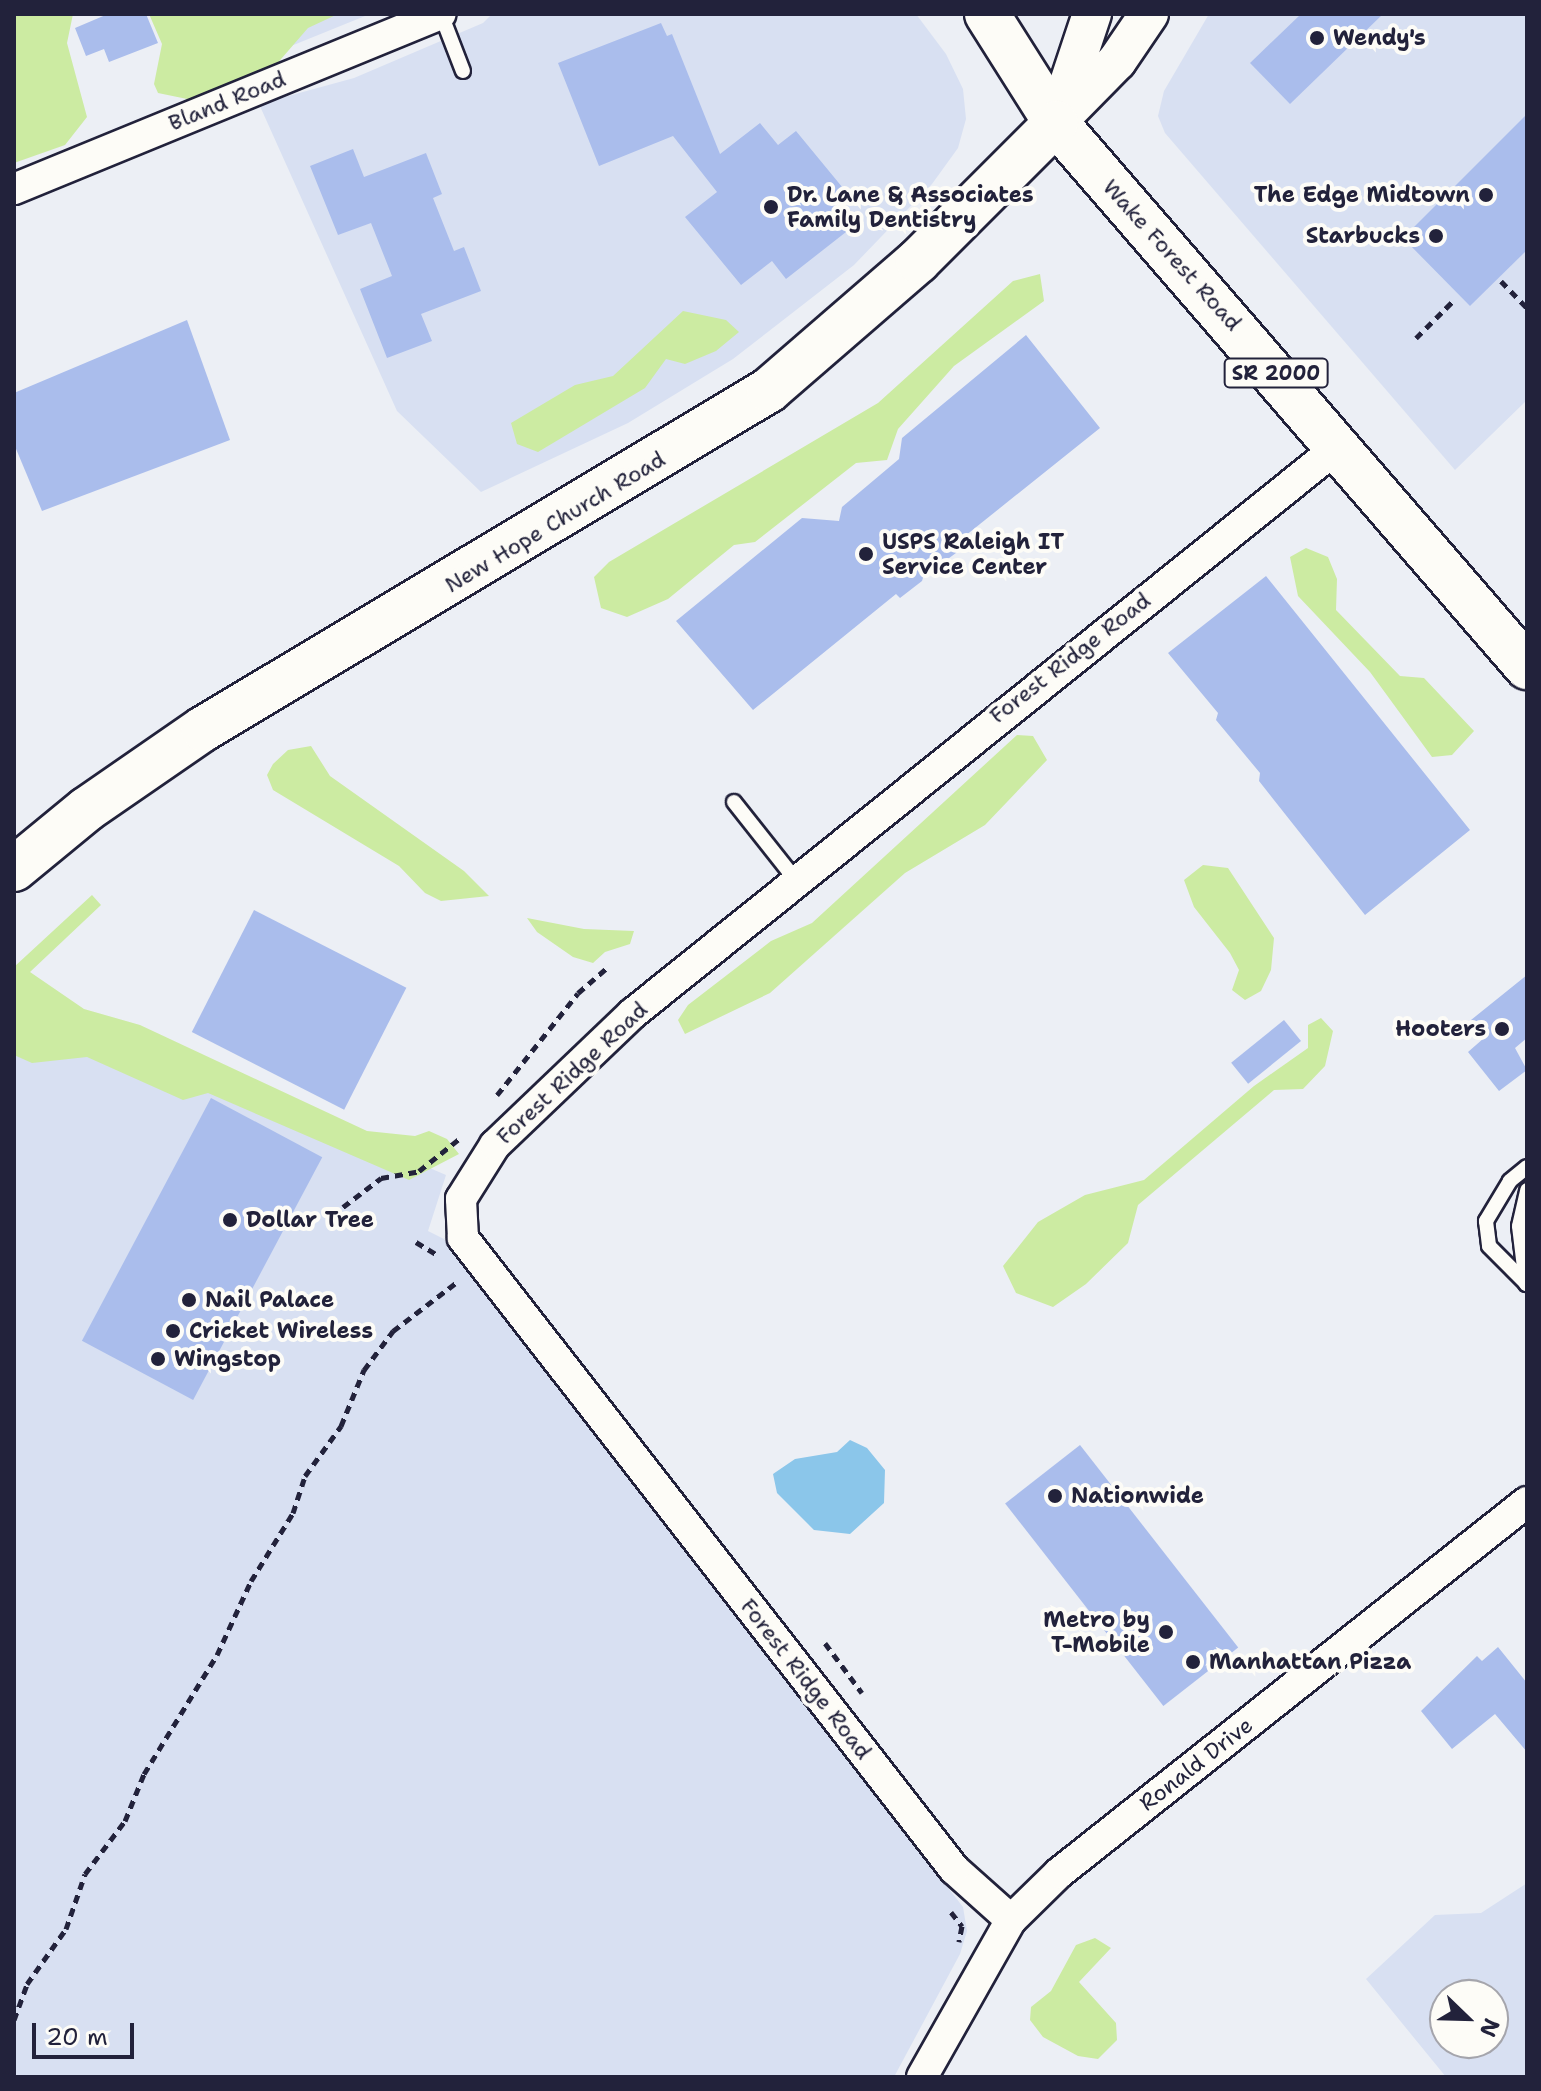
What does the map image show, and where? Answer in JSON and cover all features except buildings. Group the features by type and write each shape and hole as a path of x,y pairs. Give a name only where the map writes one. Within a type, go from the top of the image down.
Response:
{"main road":[{"name":"Wake Forest Road","path":"987,14 1056,123 1527,667"},
{"name":"New Hope Church Road","path":"14,869 87,809 203,729 769,390 918,261 1056,123"}],"street":[{"name":"Bland Road","path":"14,189 441,14"},
{"path":"1056,123 1092,14"},
{"path":"1056,123 1117,61 1149,14"},
{"name":"Forest Ridge Road","path":"1011,1920 954,1869 463,1238 461,1199 495,1145 632,1014 795,879 1338,447"},
{"name":"Ronald Drive","path":"922,2077 1011,1920 1059,1873 1527,1502"}],"lane":[{"path":"441,14 463,71"},
{"path":"734,802 795,879"},
{"path":"1526,1284 1489,1246 1486,1221 1510,1181 1527,1167"},
{"path":"1526,1284 1519,1226 1527,1190"}],"path":[{"path":"1501,281 1527,308"},
{"path":"1416,338 1455,299"},
{"path":"487,1107 578,993 609,966"},
{"path":"343,1207 381,1178 419,1171 442,1158 469,1127"},
{"path":"14,2020 27,1984 66,1929 85,1874 119,1830 144,1774 201,1673 217,1655 251,1581 293,1513 305,1476 341,1426 364,1370 393,1331 457,1282"},
{"path":"825,1643 862,1693"},
{"path":"943,1902 962,1926 953,1955"}],"shaded area":[{"path":"244,14 370,14 259,59"},
{"path":"492,14 916,14 946,54 963,89 966,119 958,148 932,184 854,265 733,359 628,423 481,492 397,411 259,104 354,78 483,23"},
{"path":"1209,14 1527,14 1527,400 1455,470 1165,133 1158,116 1164,91"},
{"path":"14,990 446,1175 428,1231 444,1239 963,1907 967,1931 960,1954 894,2077 14,2077"},
{"path":"1527,1883 1527,2077 1446,2077 1431,2059 1509,2059 1509,1979 1429,1979 1429,2056 1366,1979 1435,1915 1481,1913"}],"green space":[{"path":"14,14 73,14 67,43 87,117 65,145 14,163"},
{"path":"149,14 338,14 308,28 275,66 192,100 158,93 154,84 162,44"},
{"path":"1040,274 1044,301 954,366 898,429 887,460 856,463 755,542 734,545 668,599 627,617 601,608 594,577 609,562 878,403 1013,281"},
{"path":"683,311 726,320 739,332 716,351 685,364 666,359 645,388 538,452 517,444 511,423 575,385 613,376"},
{"path":"1306,548 1328,557 1337,579 1336,610 1400,676 1424,678 1474,731 1452,755 1432,757 1370,672 1298,596 1290,557"},
{"path":"1017,735 1033,736 1047,760 985,825 905,873 770,993 685,1034 678,1020 688,1005 771,941 812,923"},
{"path":"311,746 330,776 464,871 489,896 441,901 425,893 399,866 273,790 267,775 273,764 288,750"},
{"path":"1203,865 1228,868 1274,938 1271,970 1261,991 1245,1000 1232,990 1239,970 1230,953 1194,907 1184,880"},
{"path":"92,895 101,905 30,972 84,1009 140,1025 367,1131 415,1136 429,1131 447,1139 459,1154 409,1180 208,1093 183,1100 87,1057 32,1063 14,1055 14,967"},
{"path":"527,918 584,929 634,931 630,944 605,952 593,963 573,957 537,932"},
{"path":"1321,1018 1333,1031 1325,1066 1303,1089 1274,1090 1138,1205 1128,1243 1086,1284 1053,1307 1016,1293 1003,1266 1038,1222 1085,1195 1144,1180 1254,1086 1308,1048 1308,1025"},
{"path":"1095,1938 1111,1948 1079,1982 1116,2023 1117,2040 1098,2059 1078,2056 1043,2037 1030,2020 1031,2007 1051,1991 1076,1945"}],"water":[{"path":"850,1440 867,1448 885,1470 884,1503 850,1534 814,1530 777,1493 773,1474 795,1459 837,1452"}],"place":[{"name":"Wendy's","path":"1317,38"},
{"name":"The Edge Midtown","path":"1486,195"},
{"name":"Dr. Lane & Associates Family Dentistry","path":"771,207"},
{"name":"Starbucks","path":"1436,236"},
{"name":"USPS Raleigh IT Service Center","path":"866,554"},
{"name":"Hooters","path":"1502,1029"},
{"name":"Dollar Tree","path":"230,1220"},
{"name":"Nail Palace","path":"189,1300"},
{"name":"Cricket Wireless","path":"173,1331"},
{"name":"Wingstop","path":"158,1359"},
{"name":"Nationwide","path":"1055,1496"},
{"name":"Metro by T-Mobile","path":"1166,1632"},
{"name":"Manhattan Pizza","path":"1193,1662"}]}
